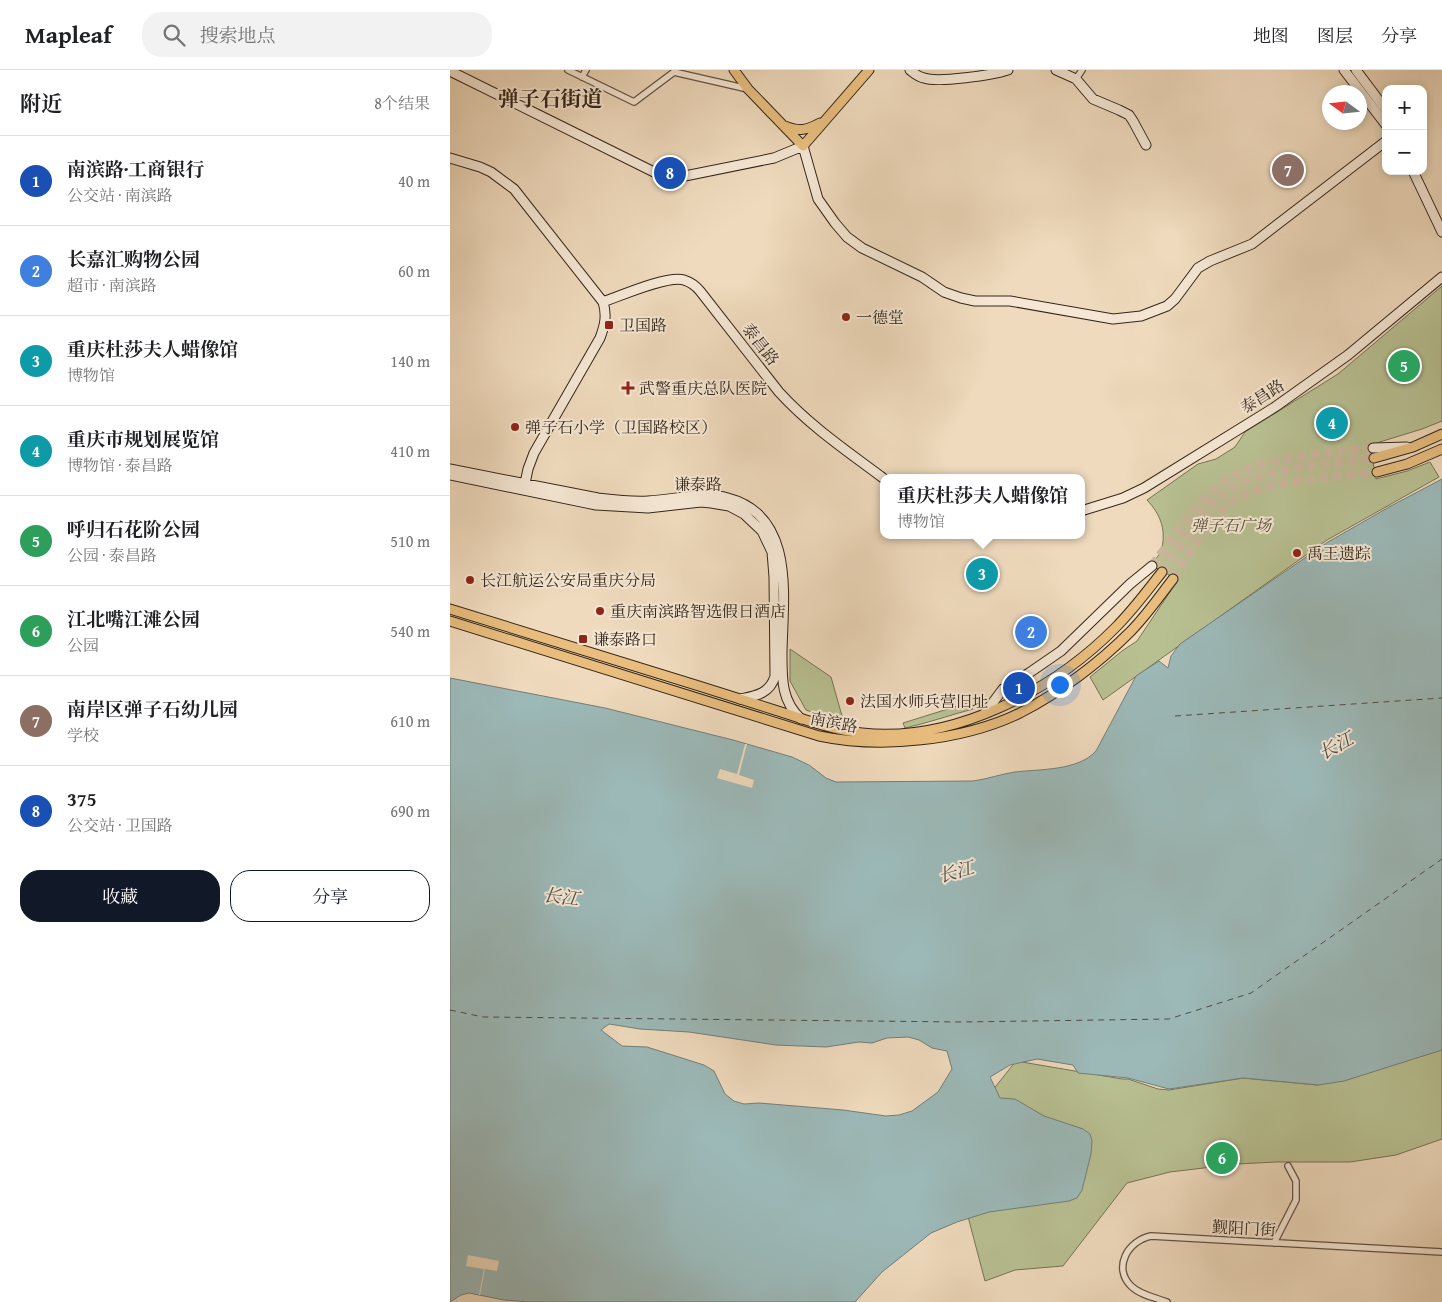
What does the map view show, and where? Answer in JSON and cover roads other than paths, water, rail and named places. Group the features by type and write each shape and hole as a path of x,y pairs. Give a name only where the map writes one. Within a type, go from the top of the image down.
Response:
{"main road":[{"path":"734,70 748,89 803,146 869,70"},
{"path":"783,125 801,130 813,127 824,121"},
{"path":"1374,458 1422,444 1442,434"},
{"path":"1422,444 1420,453 1426,457"},
{"path":"1377,472 1407,464 1442,449"},
{"name":"南滨路","path":"450,609 839,730 871,734 898,734 964,721 1020,697 1072,665 1115,628 1162,572"},
{"name":"南滨路","path":"450,621 803,732 838,740 880,744 936,738 965,732 1018,713 1066,685 1103,656 1130,632 1173,579"},
{"path":"526,644 543,645 588,659 590,654 584,650"},
{"path":"615,659 613,668 618,673"}],"street":[{"path":"568,70 634,102 674,72 748,89"},
{"path":"582,77 586,70"},
{"path":"910,70 917,76 933,80 991,75 1008,70"},
{"path":"1056,70 1076,79 1093,98 1129,115 1146,145"},
{"path":"1076,79 1082,70"},
{"path":"1344,70 1382,121"},
{"path":"1356,70 1382,105"},
{"path":"450,71 660,175 680,177 774,158 803,146 818,199 847,237 862,248 922,277 944,292 961,298 976,301 1010,301 1114,319 1141,316 1167,306 1175,299 1198,268 1210,261 1252,244 1382,144"},
{"path":"450,158 491,172 514,189 603,302 606,319 600,338 534,453 524,487"},
{"path":"1415,175 1442,232"},
{"name":"泰昌路","path":"1085,510 1123,498 1144,488 1275,407 1348,355 1442,277"},
{"name":"泰昌路","path":"603,302 670,279 690,282 700,291 793,408 823,434 880,476"},
{"path":"1373,448 1413,447"},
{"name":"谦泰路","path":"450,468 596,505 620,508 648,508 701,502 711,503 737,509 753,521 762,531 768,542 774,566 774,676 772,684 765,692 740,699"},
{"name":"谦泰路","path":"450,475 622,500 647,501 701,496 722,497 739,502 759,516 769,527 780,551 784,689 790,707 802,719"},
{"path":"986,713 1003,689 1061,651 1130,584 1152,566"},
{"path":"1274,1242 1296,1200 1296,1181 1288,1166"},
{"name":"觐阳门街","path":"1167,1302 1139,1291 1127,1281 1124,1272 1127,1250 1134,1242 1142,1238 1150,1236 1442,1252"}],"water":[{"name":"长江","path":"1442,479 1442,1050 1344,1081 1318,1085 1243,1078 1169,1089 1128,1078 1078,1073 1073,1065 1037,1059 1010,1065 990,1077 1000,1098 1015,1099 1044,1116 1083,1129 1090,1134 1092,1141 1091,1154 1082,1190 1077,1198 1069,1201 989,1212 931,1233 882,1272 855,1302 529,1302 504,1300 469,1293 461,1295 450,1302 450,678 605,708 733,740 792,757 836,782 973,781 1015,772 1069,766 1088,758 1096,751 1136,676 1159,661 1168,668 1171,656 1180,644 1328,542","holes":["609,1024 640,1029 689,1032 776,1045 826,1047 859,1042 872,1043 887,1038 908,1037 919,1040 932,1048 947,1051 952,1069 938,1092 912,1111 899,1115 886,1116 843,1110 759,1103 744,1104 734,1101 725,1094 714,1071 704,1065 647,1047 622,1046 601,1030"]}],"tunnel":[{"path":"1152,566 1196,508 1212,491 1228,479 1266,463 1310,455 1373,448"},
{"path":"1162,572 1202,515 1217,499 1232,488 1250,480 1291,469 1374,458"},
{"path":"1173,579 1210,523 1225,507 1239,498 1256,490 1297,481 1377,472"}],"place":[{"name":"南岸区弹子石幼儿园","path":"1288,170"},
{"name":"375","path":"670,173"},
{"name":"一德堂","path":"846,317"},
{"name":"卫国路","path":"609,325"},
{"name":"呼归石花阶公园","path":"1404,366"},
{"name":"武警重庆总队医院","path":"628,388"},
{"name":"重庆市规划展览馆","path":"1332,423"},
{"name":"弹子石小学（卫国路校区）","path":"515,427"},
{"name":"禹王遗踪","path":"1297,553"},
{"name":"重庆杜莎夫人蜡像馆","path":"982,574"},
{"name":"长江航运公安局重庆分局","path":"470,580"},
{"name":"重庆南滨路智选假日酒店","path":"600,611"},
{"name":"长嘉汇购物公园","path":"1031,632"},
{"name":"谦泰路口","path":"583,639"},
{"name":"南滨路·工商银行","path":"1019,688"},
{"name":"法国水师兵营旧址","path":"850,701"},
{"name":"江北嘴江滩公园","path":"1222,1158"}],"district":[{"name":"弹子石街道","path":"550,99"}],"park label":[{"name":"弹子石广场","path":"1231,525"}]}
